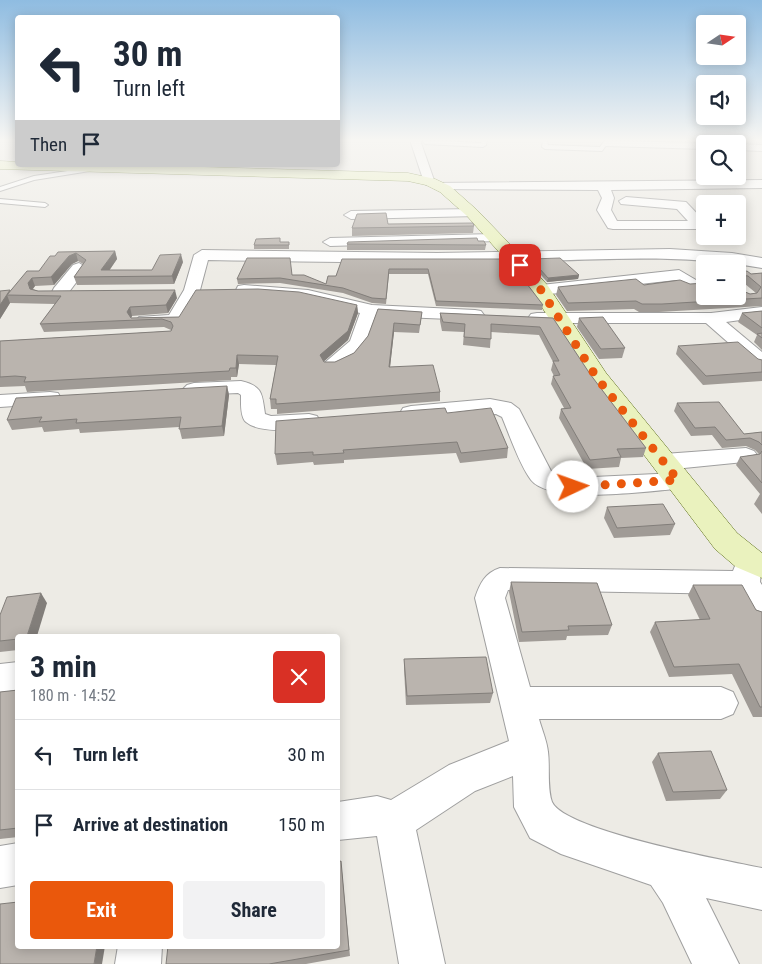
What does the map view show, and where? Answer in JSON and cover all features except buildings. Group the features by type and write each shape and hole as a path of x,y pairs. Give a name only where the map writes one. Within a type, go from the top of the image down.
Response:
{"main road":[{"path":"436,185 472,213 541,290 597,378 736,552 755,580"}],"street":[{"path":"518,185 738,185"},
{"path":"603,186 608,198 604,210 613,225 696,230"},
{"path":"603,186 624,201 681,205 696,221"},
{"path":"351,215 472,213"},
{"path":"330,242 493,238"},
{"path":"380,240 380,258"},
{"path":"554,243 582,277 592,285"},
{"path":"717,245 725,255"},
{"path":"164,335 137,329 175,320 192,290 202,255 380,258 566,256 679,252 725,255"},
{"path":"746,260 762,263"},
{"path":"60,292 79,268"},
{"path":"541,290 680,275 693,286 696,286"},
{"path":"174,290 211,290"},
{"path":"231,290 280,290 342,300 370,310 490,316"},
{"path":"41,292 86,292"},
{"path":"332,365 354,352 363,335 370,310"},
{"path":"520,317 560,319 712,318 762,312"},
{"path":"712,318 762,362"},
{"path":"170,390 241,387 251,392 254,418 269,423 326,420"},
{"path":"0,401 76,396"},
{"path":"393,414 490,406 502,408 511,414 541,476 554,484 573,487 671,471 746,456"},
{"path":"755,580 500,579 493,588 490,598 530,751 533,807 544,824 561,834 664,868 762,889"},
{"path":"0,679 15,678"},
{"path":"518,703 721,703"},
{"path":"340,821 377,816 394,821 462,778 530,751"},
{"path":"394,821 422,964"},
{"path":"0,867 15,864"},
{"path":"664,868 678,888 716,964"},
{"path":"138,964 140,949"}],"lane":[{"path":"0,201 45,205"}],"route":[{"path":"520,265 541,290 597,378 634,422 678,480 573,487"}]}
